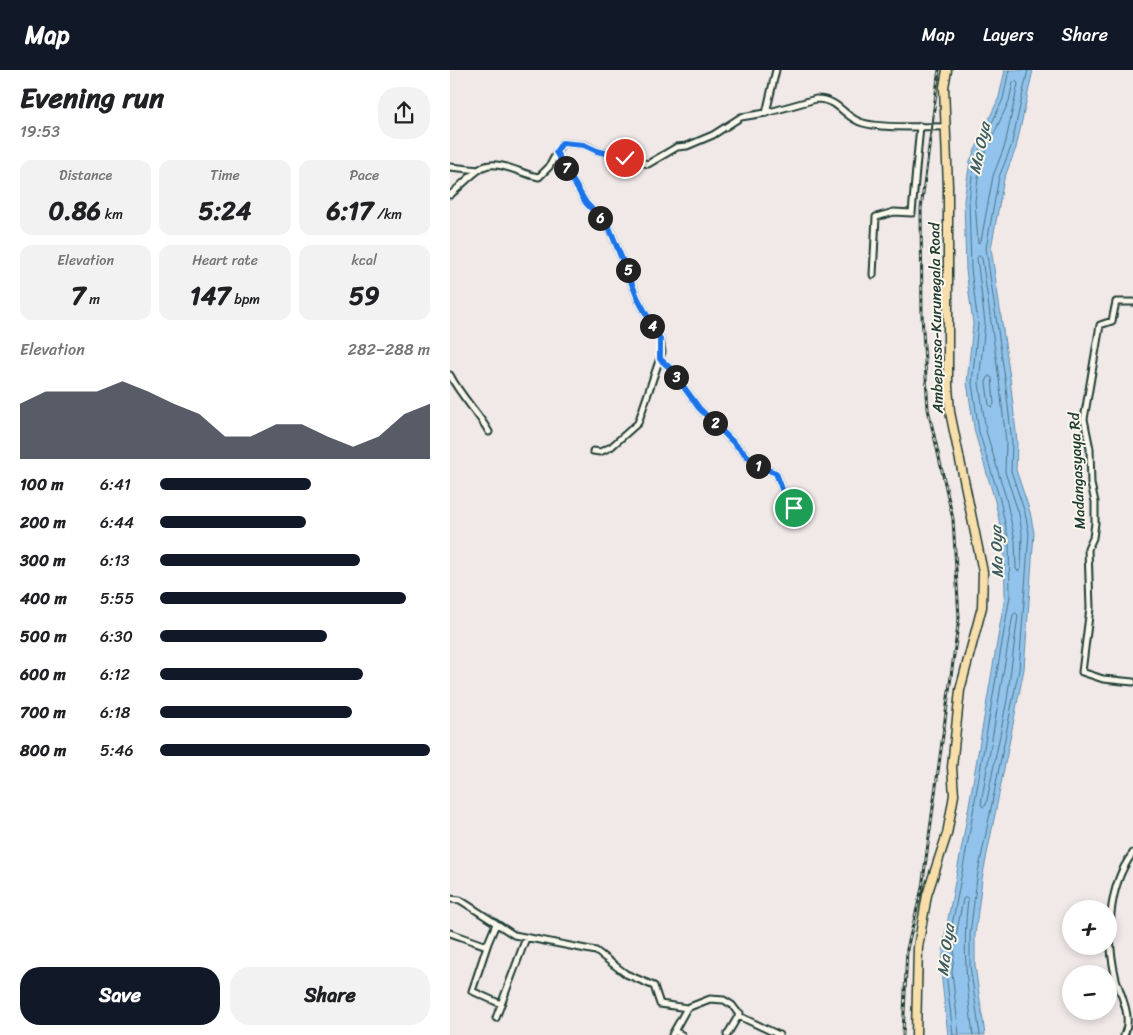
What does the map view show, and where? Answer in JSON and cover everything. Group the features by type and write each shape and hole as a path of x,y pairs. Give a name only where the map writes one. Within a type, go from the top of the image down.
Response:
{"highway":[{"name":"Ambepussa-Kurunegala Road","path":"916,1035 918,947 927,895 947,834 954,795 952,767 960,690 982,607 983,572 950,412 948,187 944,126 944,87 947,70"}],"street":[{"path":"766,113 776,70"},
{"path":"450,195 485,166 497,166 527,176 539,177 548,167 562,143 573,143 648,164 677,147 687,146 713,135 740,117 766,113 816,99 824,99 840,105 860,123 944,126"},
{"path":"873,275 876,217 894,212 912,213 920,126"},
{"path":"556,152 586,203 609,227 638,299 660,339 660,359 638,423 612,447 600,452 593,451"},
{"path":"450,167 479,170"},
{"name":"Madangasyaya Rd","path":"1133,302 1116,302 1112,321 1100,324 1091,386 1086,401 1084,419 1090,449 1090,484 1095,502 1095,523 1093,538 1088,549 1090,608 1082,672 1103,679 1133,682"},
{"path":"660,359 670,368 699,408 750,459 758,466 776,473 786,500 794,508"},
{"path":"450,375 458,393 480,415 489,432"},
{"path":"1124,1035 1127,1024 1124,1000 1116,979 1111,910 1118,876 1133,853"},
{"path":"450,899 460,900 471,906 514,935 596,951 626,974 654,986 660,1004 687,1008 710,999 724,1000 740,1013 741,1017 779,1035"},
{"path":"496,924 472,991 501,1004"},
{"path":"450,933 484,945 488,943"},
{"path":"496,1018 526,938"},
{"path":"682,1035 673,1033 687,1008"},
{"path":"728,1035 740,1013"}],"water":[{"name":"Ma Oya","path":"1005,70 1033,70 1016,148 1004,179 991,248 1010,378 1017,442 1016,470 1030,512 1034,533 1024,669 982,879 975,935 975,966 985,1035 948,1035 941,972 945,935 1005,596 1004,543 995,501 975,433 967,383 973,324 966,270 964,200 970,161 999,97"}],"railway":[{"path":"903,1035 907,949 922,888 959,618 953,519 928,409 922,315 921,209 939,70"}],"route":[{"path":"625,158 573,143 562,143 556,152 586,203 609,227 627,267 638,299 660,339 662,352 660,359 670,368 684,390 699,408 750,459 758,466 776,473 786,500 794,508"}]}
